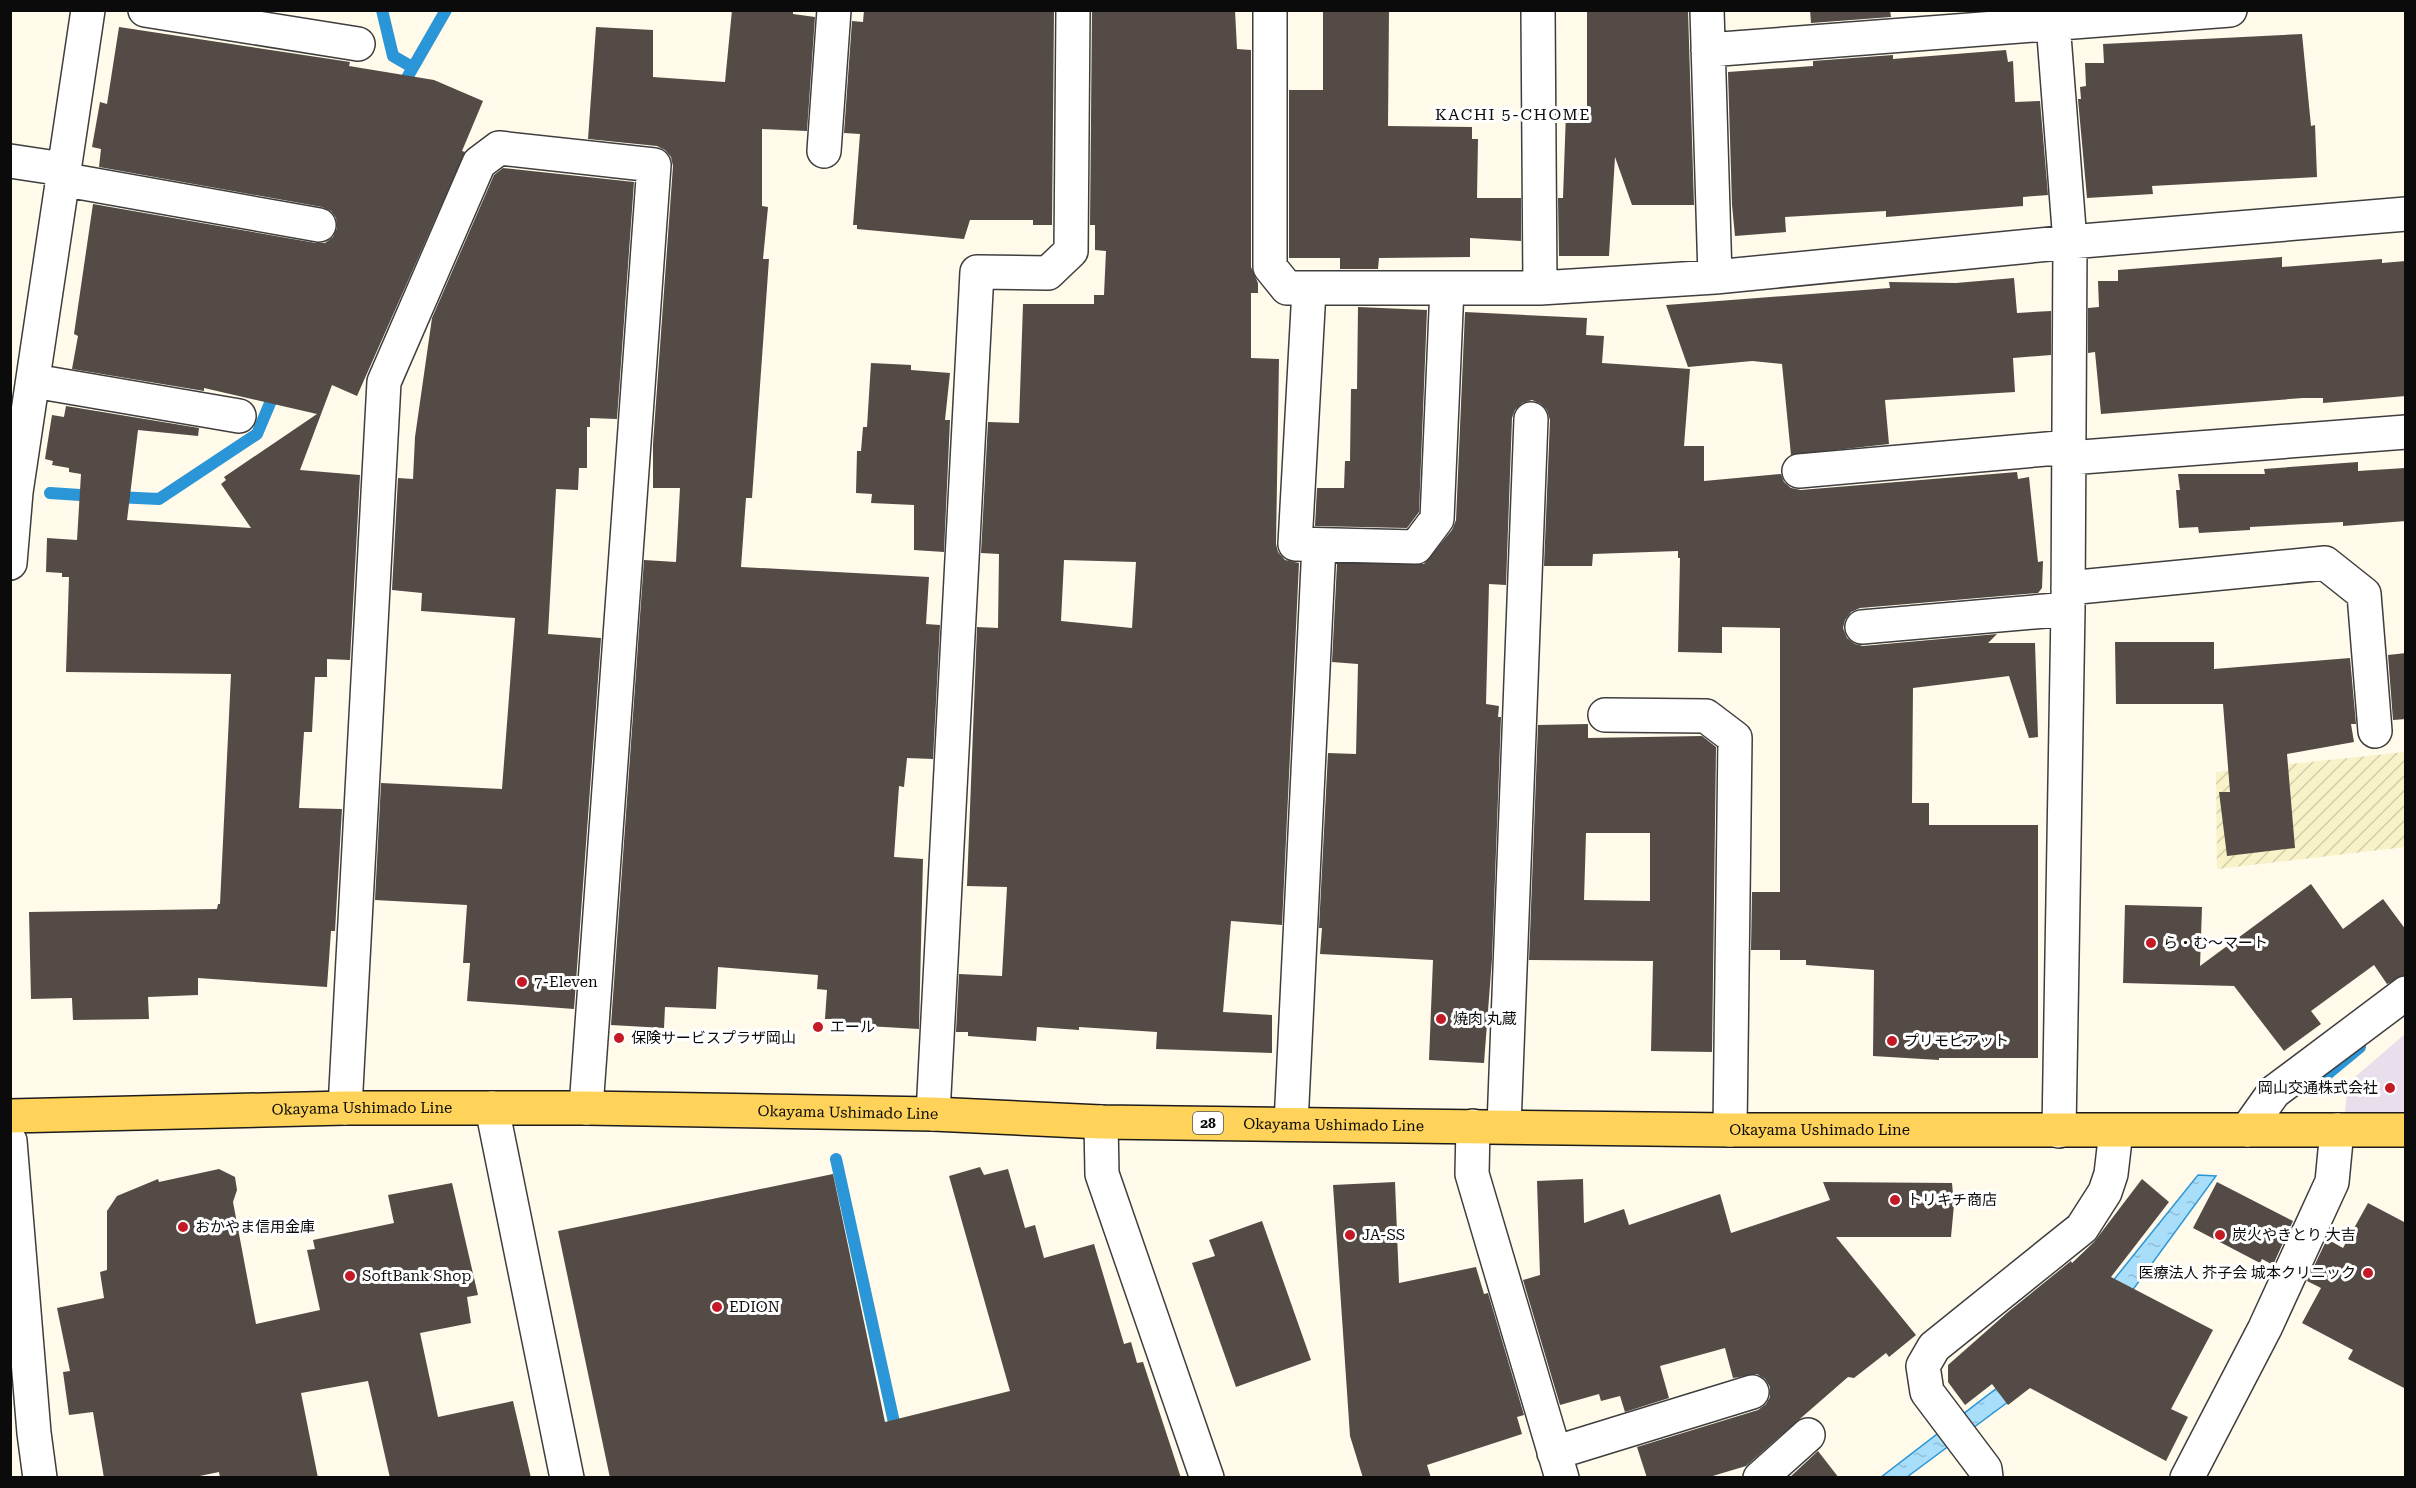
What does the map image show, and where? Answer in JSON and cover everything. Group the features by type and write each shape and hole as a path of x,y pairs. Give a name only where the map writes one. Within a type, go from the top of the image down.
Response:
{"main road":[{"name":"Okayama Ushimado Line","path":"10,1116 345,1108 586,1108 933,1114 1101,1122 1730,1130 2406,1130"}],"street":[{"path":"10,562 13,492 34,381 62,174 88,10"},
{"path":"145,10 358,44"},
{"path":"824,151 834,10"},
{"path":"933,1114 977,272 1048,273 1071,251 1073,10"},
{"path":"1270,10 1270,267 1287,288 1309,290 1539,288 1715,277 2070,242 2406,214"},
{"path":"1538,10 1539,288"},
{"path":"1707,10 1715,277"},
{"path":"1708,50 2052,16 2230,10"},
{"path":"2052,16 2070,242 2068,599 2059,1131"},
{"path":"345,1108 384,382 479,164 499,147 654,165 586,1108"},
{"path":"10,161 62,174 319,225"},
{"path":"1309,290 1295,544 1416,547 1437,519 1447,288"},
{"path":"34,381 239,416"},
{"path":"1532,419 1488,1126 1472,1174 1558,1465 1752,1392"},
{"path":"1799,471 2406,432"},
{"path":"1291,1124 1319,545"},
{"path":"1863,627 2325,563 2364,594 2375,731"},
{"path":"1605,715 1706,716 1735,738 1730,1130"},
{"path":"2247,1130 2274,1092 2406,993"},
{"path":"492,1108 567,1478"},
{"path":"1101,1122 1102,1174 1207,1478"},
{"path":"2187,1478 2265,1328 2332,1182 2337,1130"},
{"path":"1986,1478 1985,1469 1927,1392 1923,1366 1934,1347 2082,1228 2104,1192 2111,1174 2116,1131"},
{"path":"10,1141 33,1421 40,1478"},
{"path":"1760,1478 1808,1435"}],"shaded area":[{"path":"2405,752 2405,847 2217,869 2216,772"},
{"path":"2405,1034 2405,1112 2345,1112 2348,1083"}],"water":[{"path":"2198,1175 2216,1176 2102,1332 1907,1477 1880,1478 2075,1328"}],"building":[{"path":"732,10 793,10 793,14 815,17 807,131 762,129 762,206 768,207 763,259 769,259 752,498 746,498 741,567 929,577 926,624 940,625 933,759 907,758 904,787 899,786 894,857 923,859 919,1029 832,1024 832,1019 825,1019 827,990 817,989 818,975 718,967 716,1009 665,1007 664,1028 611,1025 644,560 676,562 680,488 653,488 653,444 673,166 671,157 657,146 588,139 596,27 653,30 653,77 725,82"},
{"path":"864,10 1054,10 1052,225 1033,225 1033,220 970,220 964,239 857,229 857,225 853,225 860,134 844,133 852,21 863,22"},
{"path":"1092,10 1235,10 1237,49 1251,50 1251,267 1258,283 1258,293 1251,293 1251,358 1279,359 1276,544 1278,552 1285,560 1299,563 1282,925 1231,921 1223,1012 1272,1015 1272,1053 1156,1049 1157,1032 1037,1027 1036,1041 968,1036 968,1032 956,1032 959,974 1002,976 1007,887 967,886 977,627 998,628 999,554 981,553 988,422 1019,423 1023,304 1094,304 1094,295 1104,295 1106,251 1095,250 1095,225 1090,225","holes":["1064,560 1136,562 1132,628 1061,621"]},
{"path":"1323,10 1389,10 1388,126 1472,127 1472,139 1478,139 1477,198 1521,198 1521,241 1470,238 1470,257 1379,258 1378,269 1340,269 1340,258 1289,258 1289,90 1323,90"},
{"path":"1587,10 1688,10 1694,205 1632,205 1615,157 1609,256 1559,256 1558,198 1563,198 1566,112 1587,111"},
{"path":"1810,10 1890,10 1891,17 1811,23"},
{"path":"119,27 350,62 349,66 434,80 483,101 462,151 465,152 357,396 332,385 300,470 360,475 350,660 327,659 327,677 315,677 312,732 304,732 299,808 342,809 335,931 331,931 327,987 198,978 198,995 148,997 149,1019 73,1020 72,998 31,999 29,912 217,909 220,904 231,674 66,672 69,577 62,577 62,573 46,572 47,538 77,540 81,474 69,472 69,468 52,465 53,461 45,459 52,415 64,417 66,406 199,428 198,436 138,430 127,520 251,528 221,484 226,480 224,477 317,414 204,388 204,391 72,369 78,336 74,334 93,204 316,243 325,243 333,237 337,228 336,218 331,211 322,207 99,167 101,149 92,147 100,102 107,104"},
{"path":"2302,34 2311,126 2315,125 2317,177 2152,186 2153,194 2087,198 2078,99 2081,99 2080,87 2086,86 2085,63 2104,63 2103,44"},
{"path":"2006,50 2008,62 2013,61 2015,102 2040,101 2048,195 2023,197 2023,206 1886,217 1886,211 1785,217 1786,232 1735,236 1728,72 1813,66 1813,61 1893,55 1893,59"},
{"path":"503,168 634,182 617,419 590,418 590,427 587,427 587,468 579,468 578,490 556,489 548,634 601,638 574,1009 467,1001 470,963 463,963 467,905 375,900 381,783 502,789 515,618 421,611 422,593 392,590 398,478 413,479 415,437 432,318 494,175"},
{"path":"2282,257 2282,267 2382,259 2382,263 2406,261 2406,396 2323,403 2323,398 2303,398 2101,414 2095,352 2088,353 2088,308 2099,307 2098,281 2118,281 2118,270"},
{"path":"2014,278 2017,313 2051,311 2051,355 2013,358 2015,392 1885,400 1889,444 1791,455 1782,364 1752,361 1688,367 1666,305 1890,288 1889,282 1956,283"},
{"path":"1358,307 1427,310 1419,512 1407,528 1315,526 1317,488 1344,488 1345,461 1350,461 1351,389 1357,389"},
{"path":"1465,312 1587,318 1586,335 1604,336 1602,363 1690,369 1684,446 1704,446 1704,481 1781,474 1784,482 1791,488 1801,490 2017,472 2018,479 2029,477 2038,562 2043,561 2042,588 2038,593 1860,608 1851,612 1843,628 1847,638 1863,646 1997,634 1988,643 2035,643 2038,737 2029,738 2009,676 1913,688 1912,803 1929,803 1929,825 2038,825 2038,1058 1939,1058 1939,1060 1873,1056 1874,970 1806,965 1806,960 1780,960 1780,950 1751,950 1752,892 1780,892 1780,628 1722,627 1722,653 1678,652 1680,558 1678,558 1678,551 1593,554 1592,566 1544,566 1550,420 1547,410 1532,400 1522,403 1515,410 1512,418 1506,585 1489,584 1486,704 1499,706 1498,717 1501,717 1492,959 1484,1063 1429,1060 1433,960 1320,954 1322,928 1319,928 1328,753 1356,754 1358,664 1332,662 1337,564 1424,564 1452,530 1456,520"},
{"path":"871,363 911,365 911,370 950,373 945,420 950,420 944,552 914,550 914,505 871,503 872,494 856,493 857,451 861,451 863,427 867,427"},
{"path":"2358,462 2358,471 2405,468 2406,521 2343,526 2343,522 2250,527 2250,530 2199,533 2198,527 2179,528 2176,490 2180,490 2178,474 2265,474 2264,469"},
{"path":"2115,642 2214,642 2214,669 2350,658 2356,724 2351,724 2354,742 2287,754 2295,848 2227,856 2219,792 2230,792 2223,704 2116,704"},
{"path":"2406,653 2406,719 2393,720 2388,655"},
{"path":"1588,724 1588,738 1702,736 1716,747 1712,1052 1651,1051 1653,961 1529,960 1538,725","holes":["1586,833 1650,833 1650,901 1584,900"]},
{"path":"2311,884 2343,929 2383,899 2406,930 2406,975 2387,984 2374,965 2311,1011 2321,1024 2284,1051 2234,986 2123,983 2125,905 2202,907 2200,966"},
{"name":"EDION","path":"980,1167 984,1175 1008,1169 1025,1228 1035,1225 1044,1258 1094,1244 1124,1344 1131,1342 1137,1363 1143,1362 1181,1478 610,1478 558,1231 833,1174 885,1422 1010,1391 949,1176"},
{"path":"219,1169 235,1177 237,1190 233,1202 256,1324 320,1310 307,1250 315,1249 313,1240 394,1223 388,1195 452,1183 478,1295 467,1297 471,1323 420,1333 438,1417 513,1401 531,1478 390,1478 368,1381 301,1393 318,1478 220,1478 219,1472 190,1478 104,1478 93,1412 69,1415 63,1372 70,1371 57,1308 104,1298 100,1272 107,1270 107,1211 117,1196 158,1179 159,1182"},
{"path":"1583,1179 1584,1223 1624,1209 1629,1225 1720,1194 1731,1233 1830,1200 1823,1182 1952,1183 1953,1194 1955,1194 1951,1237 1836,1237 1916,1335 1889,1357 1886,1353 1854,1378 1848,1377 1746,1466 1706,1478 1647,1478 1637,1447 1758,1410 1766,1404 1770,1397 1770,1387 1765,1379 1757,1374 1733,1378 1725,1348 1660,1366 1669,1398 1625,1412 1620,1396 1601,1401 1599,1394 1560,1405 1523,1280 1540,1275 1537,1181"},
{"path":"2142,1179 2169,1202 2111,1277 2213,1330 2171,1409 2188,1417 2166,1461 2030,1388 2008,1405 1992,1384 1965,1405 1948,1382 1948,1365 2008,1312 2071,1261 2072,1263 2094,1242"},
{"path":"1395,1182 1399,1283 1476,1267 1484,1294 1488,1293 1524,1415 1517,1417 1522,1434 1427,1465 1431,1478 1363,1478 1350,1436 1333,1185"},
{"path":"2217,1182 2293,1221 2273,1265 2262,1259 2260,1263 2193,1228"},
{"name":"医療法人 芥子会 城本クリニック","path":"2368,1203 2406,1223 2406,1389 2348,1359 2353,1350 2302,1323 2321,1288 2307,1281 2327,1239 2343,1248"},
{"path":"1262,1221 1311,1360 1236,1387 1192,1263 1215,1256 1209,1240"},
{"path":"1818,1451 1839,1478 1789,1478"}],"waterway":[{"path":"382,10 393,56 412,67"},
{"path":"400,90 446,10"},
{"path":"116,497 159,499 257,434 276,389"},
{"path":"50,493 95,496"},
{"path":"2314,1085 2360,1047"},
{"path":"836,1159 897,1436"}],"place":[{"name":"ら・む〜マート","path":"2151,943"},
{"name":"7-Eleven","path":"522,982"},
{"name":"焼肉 丸蔵","path":"1441,1019"},
{"name":"エール","path":"818,1027"},
{"name":"保険サービスプラザ岡山","path":"619,1038"},
{"name":"プリモピアット","path":"1892,1041"},
{"name":"岡山交通株式会社","path":"2390,1088"},
{"name":"トリキチ商店","path":"1895,1200"},
{"name":"おかやま信用金庫","path":"183,1227"},
{"name":"JA-SS","path":"1350,1235"},
{"name":"炭火やきとり 大吉","path":"2220,1235"},
{"name":"医療法人 芥子会 城本クリニック","path":"2368,1273"},
{"name":"SoftBank Shop","path":"350,1276"},
{"name":"EDION","path":"717,1307"}],"district":[{"name":"KACHI 5-CHOME","path":"1513,114"}]}
